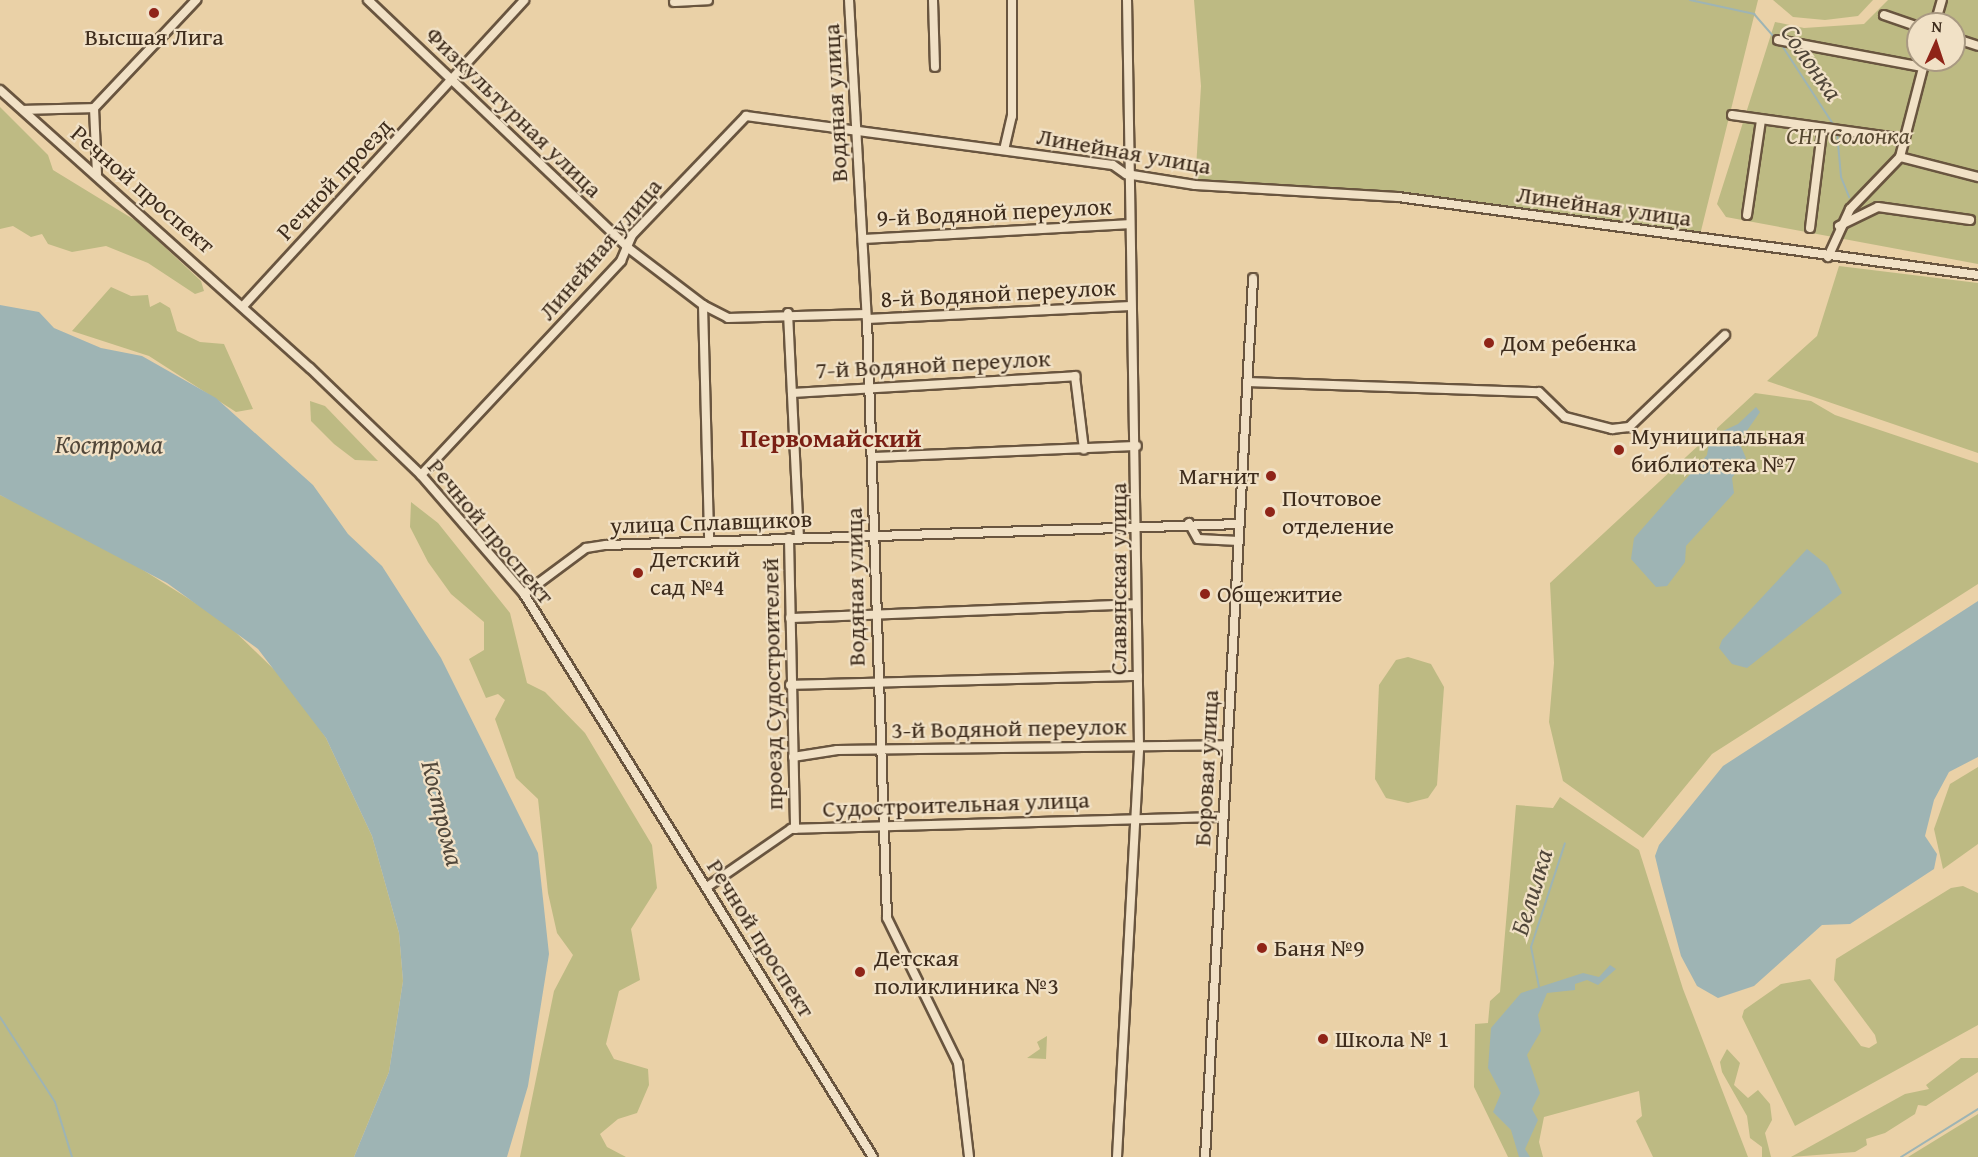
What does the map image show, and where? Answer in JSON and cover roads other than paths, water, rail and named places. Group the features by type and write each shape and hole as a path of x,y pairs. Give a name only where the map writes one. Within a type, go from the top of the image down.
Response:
{"street":[{"path":"24,110 94,108 196,0"},
{"name":"Физкультурная улица","path":"368,0 627,247 703,306"},
{"name":"Речной проезд","path":"244,305 524,0"},
{"path":"674,2 708,0"},
{"name":"Водяная улица","path":"849,0 854,130 867,316 876,680 887,918 958,1063 969,1157"},
{"path":"933,0 935,67"},
{"path":"1004,150 1012,116 1012,0"},
{"name":"Славянская улица","path":"1117,1157 1138,818 1139,746 1136,604 1140,525 1126,174 1127,0"},
{"path":"1884,15 1906,23"},
{"path":"1778,40 1906,61"},
{"path":"1828,257 1838,226 1900,157 1922,72"},
{"name":"Речной проспект","path":"0,90 244,305 421,475 524,594 873,1157"},
{"path":"94,108 97,174"},
{"name":"Линейная улица","path":"421,475 621,261 632,235 746,116 1113,165 1126,174 1272,193 1398,197 1828,257 1978,275"},
{"path":"1732,116 1822,131 1904,139"},
{"path":"1748,215 1761,120"},
{"path":"1810,228 1822,131"},
{"path":"1900,157 1978,177"},
{"path":"1838,226 1878,207 1971,220"},
{"name":"9-й Водяной переулок","path":"863,239 1128,224"},
{"name":"Боровая улица","path":"1204,1157 1253,278"},
{"path":"703,306 709,541"},
{"name":"8-й Водяной переулок","path":"703,306 728,318 788,313 867,316 1131,306"},
{"name":"проезд Судостроителей","path":"788,313 799,538"},
{"path":"1247,382 1539,392 1565,417 1612,429 1629,427 1725,335"},
{"name":"7-й Водяной переулок","path":"792,393 1075,376 1084,448"},
{"path":"872,457 1137,447"},
{"path":"1189,523 1198,539 1239,541"},
{"name":"улица Сплавщиков","path":"524,594 586,548 709,541 1189,523 1239,524"},
{"name":"проезд Судостроителей","path":"789,538 790,686 795,829"},
{"path":"790,618 874,612 1136,604"},
{"path":"790,686 876,680 1138,675"},
{"name":"3-й Водяной переулок","path":"793,757 880,749 1227,745"},
{"name":"Судостроительная улица","path":"707,887 795,829 883,822 1223,817"}],"water":[{"name":"Кострома","path":"0,305 39,312 54,328 101,348 142,356 216,398 313,485 348,534 382,566 441,658 538,853 549,954 528,1086 507,1157 354,1157 389,1072 403,981 399,933 372,836 326,738 258,649 167,583 0,495"},
{"path":"1756,407 1760,412 1739,442 1746,458 1732,478 1734,493 1686,546 1685,562 1667,586 1656,587 1631,559 1634,538 1707,455 1710,437 1738,424"},
{"path":"1807,549 1827,565 1842,593 1747,668 1732,664 1719,648 1722,640"},
{"path":"1978,601 1978,757 1949,772 1934,800 1925,836 1937,854 1934,869 1850,924 1822,925 1754,986 1718,998 1697,986 1681,956 1655,856 1659,845 1723,766"},
{"path":"1610,965 1616,969 1598,985 1587,980 1575,984 1575,990 1547,993 1538,1015 1541,1031 1527,1055 1540,1093 1532,1109 1538,1120 1525,1149 1530,1157 1519,1157 1511,1130 1493,1112 1501,1093 1488,1068 1491,1028 1521,993 1583,973 1599,977"}],"waterway":[{"name":"Солонка","path":"1690,0 1754,14 1777,40"},
{"name":"Солонка","path":"1781,44 1835,127"},
{"name":"Солонка","path":"1837,132 1841,177 1849,197"},
{"name":"Белилка","path":"1539,987 1531,947 1565,843"},
{"path":"0,1017 55,1102 72,1157"},
{"path":"1901,1157 1978,1109"}],"place":[{"name":"Высшая Лига","path":"154,13"},
{"name":"Дом ребенка","path":"1489,343"},
{"name":"Муниципальная библиотека №7","path":"1619,450"},
{"name":"Магнит","path":"1271,476"},
{"name":"Почтовое отделение","path":"1270,512"},
{"name":"Детский сад №4","path":"638,573"},
{"name":"Общежитие","path":"1205,594"},
{"name":"Баня №9","path":"1262,948"},
{"name":"Детская поликлиника №3","path":"860,972"},
{"name":"Школа № 1","path":"1323,1039"}],"district":[{"name":"Первомайский","path":"831,438"}],"park label":[{"name":"СНТ Солонка","path":"1848,136"}]}
